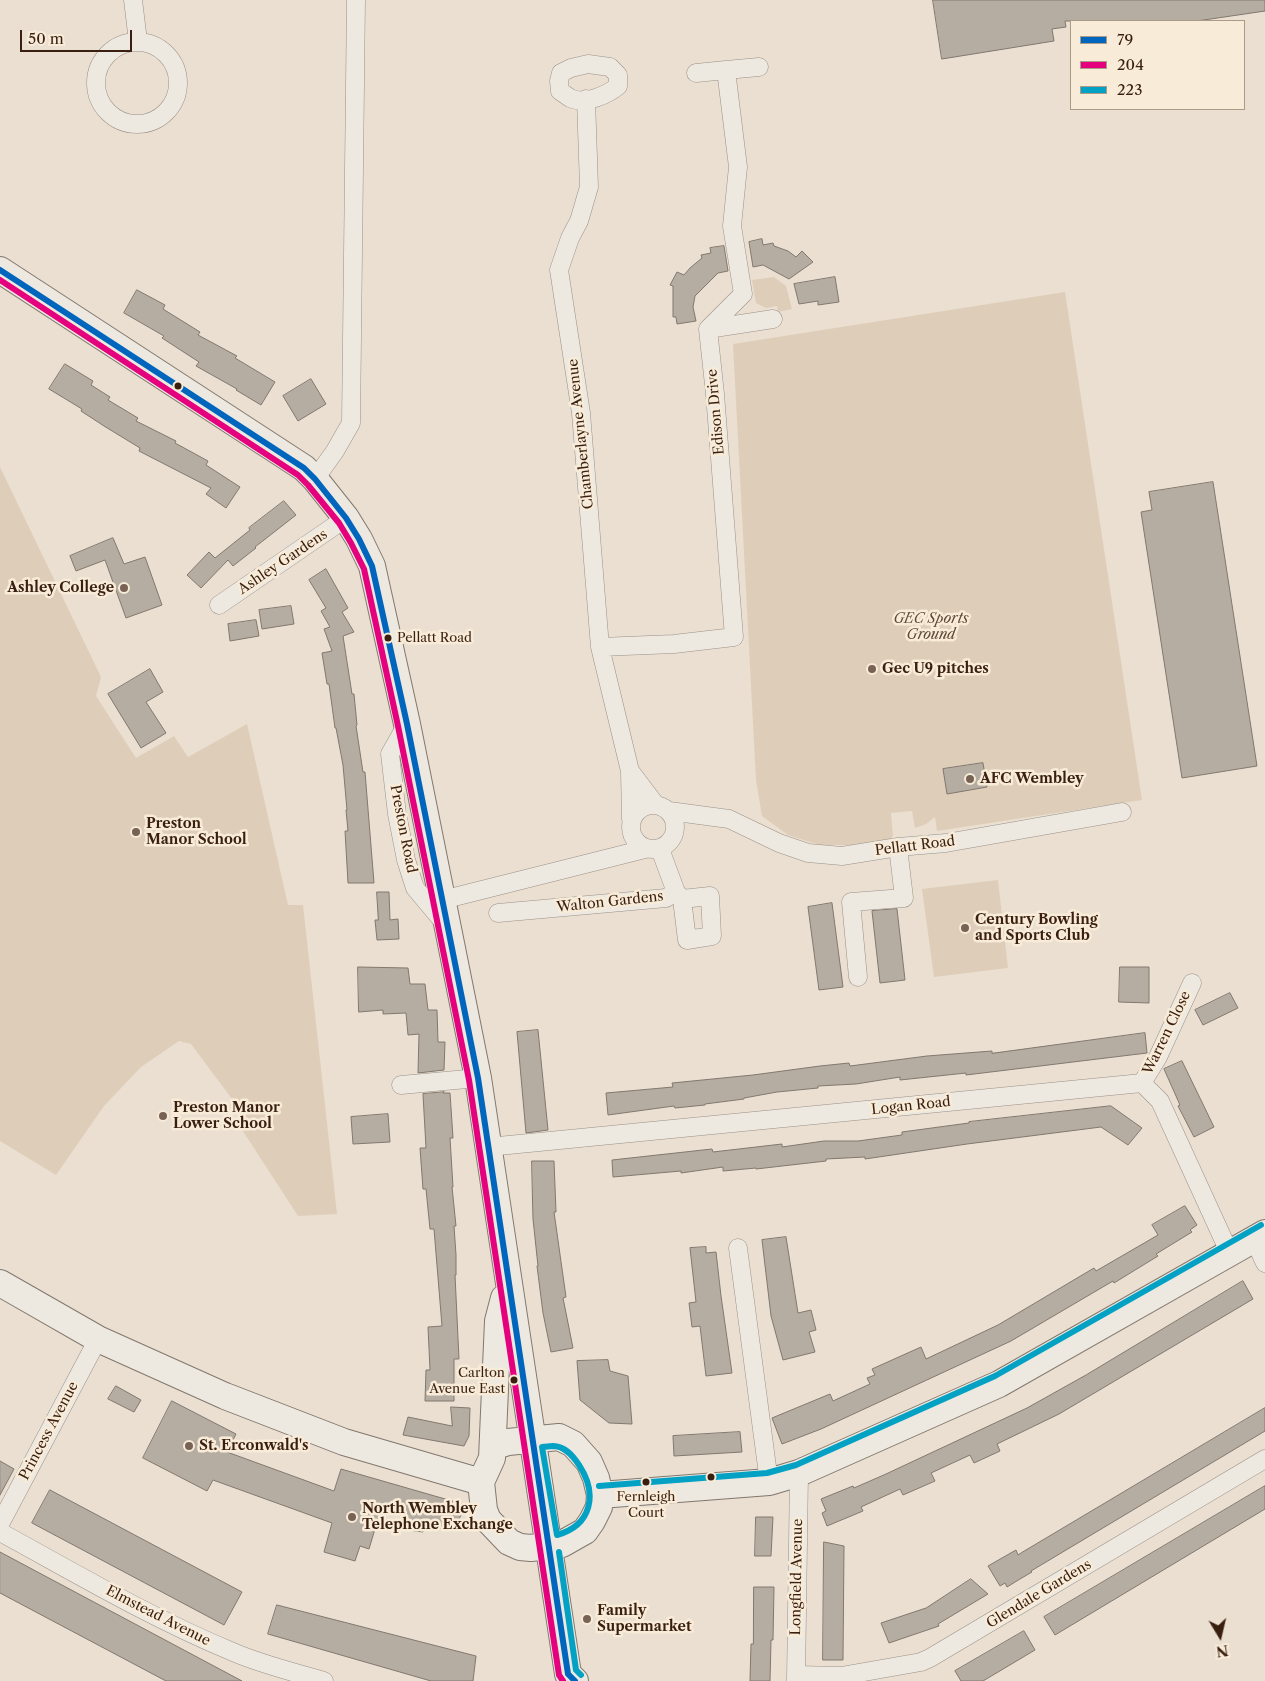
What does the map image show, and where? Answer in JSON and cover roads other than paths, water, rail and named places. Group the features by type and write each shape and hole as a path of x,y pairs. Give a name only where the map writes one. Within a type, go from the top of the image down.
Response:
{"street":[{"path":"133,0 138,41"},
{"path":"315,479 335,451 351,422 356,0"},
{"path":"138,41 152,44 165,52 174,64 179,81 177,96 168,111 157,120 148,124 133,125 121,122 104,109 95,88 96,73 104,57 115,48 128,42 138,41"},
{"path":"696,73 759,67"},
{"path":"708,329 743,294 732,226 738,167 726,70"},
{"name":"Chamberlayne Avenue","path":"586,99 589,187 579,221 570,238 559,270 581,413 600,647 630,771 631,825"},
{"name":"Preston Road","path":"0,270 304,468 346,518 372,566 407,724 478,1078 569,1679"},
{"path":"708,329 773,319"},
{"name":"Edison Drive","path":"600,647 674,644 734,637 715,394 708,329"},
{"name":"Ashley Gardens","path":"219,605 346,518"},
{"name":"Preston Road","path":"407,724 390,754 397,814 406,860 415,888 448,927"},
{"name":"Chamberlayne Avenue","path":"630,771 662,808"},
{"path":"442,900 668,844 674,836 676,824 662,808 642,807 607,858"},
{"name":"Pellatt Road","path":"662,808 729,819 779,843 808,853 842,856 898,847 946,843 1122,812"},
{"path":"674,836 714,817"},
{"path":"631,825 634,841 652,849"},
{"path":"858,977 851,902 904,898 898,847"},
{"name":"Walton Gardens","path":"498,913 666,898 679,895 652,849"},
{"name":"Warren Close","path":"1142,1083 1158,1057 1192,983"},
{"path":"401,1085 478,1078"},
{"path":"1142,1083 1160,1101 1230,1254"},
{"name":"Logan Road","path":"488,1147 1142,1083"},
{"path":"600,1495 769,1482 799,1473 999,1384 1259,1236 1265,1263"},
{"path":"738,1248 769,1482"},
{"path":"0,1283 98,1339 225,1396 344,1442 481,1482"},
{"name":"Preston Road","path":"493,1447 498,1321 509,1284"},
{"name":"Princess Avenue","path":"0,1524 98,1339"},
{"path":"559,1437 573,1444 589,1462 596,1478 600,1495 599,1507 592,1522 585,1531 567,1541 550,1546 531,1548 520,1547 509,1542 501,1535 488,1520 484,1510 481,1482 492,1458 493,1447 508,1442 559,1437"},
{"name":"Glendale Gardens","path":"796,1678 841,1676 921,1662 930,1658 1265,1459"},
{"name":"Longfield Avenue","path":"796,1678 799,1473"},
{"name":"Elmstead Avenue","path":"0,1532 186,1631 235,1653 324,1681"}],"place":[{"name":"Ashley College","path":"124,588"},
{"name":"Pellatt Road","path":"388,638"},
{"name":"Gec U9 pitches","path":"872,669"},
{"name":"AFC Wembley","path":"970,779"},
{"name":"Preston Manor School","path":"136,832"},
{"name":"Century Bowling and Sports Club","path":"965,928"},
{"name":"Preston Manor Lower School","path":"163,1116"},
{"name":"Carlton Avenue East","path":"514,1380"},
{"name":"St. Erconwald's","path":"189,1446"},
{"name":"Fernleigh Court","path":"646,1482"},
{"name":"North Wembley Telephone Exchange","path":"352,1517"},
{"name":"Family Supermarket","path":"587,1619"}],"park label":[{"name":"GEC Sports Ground","path":"931,628"}]}
